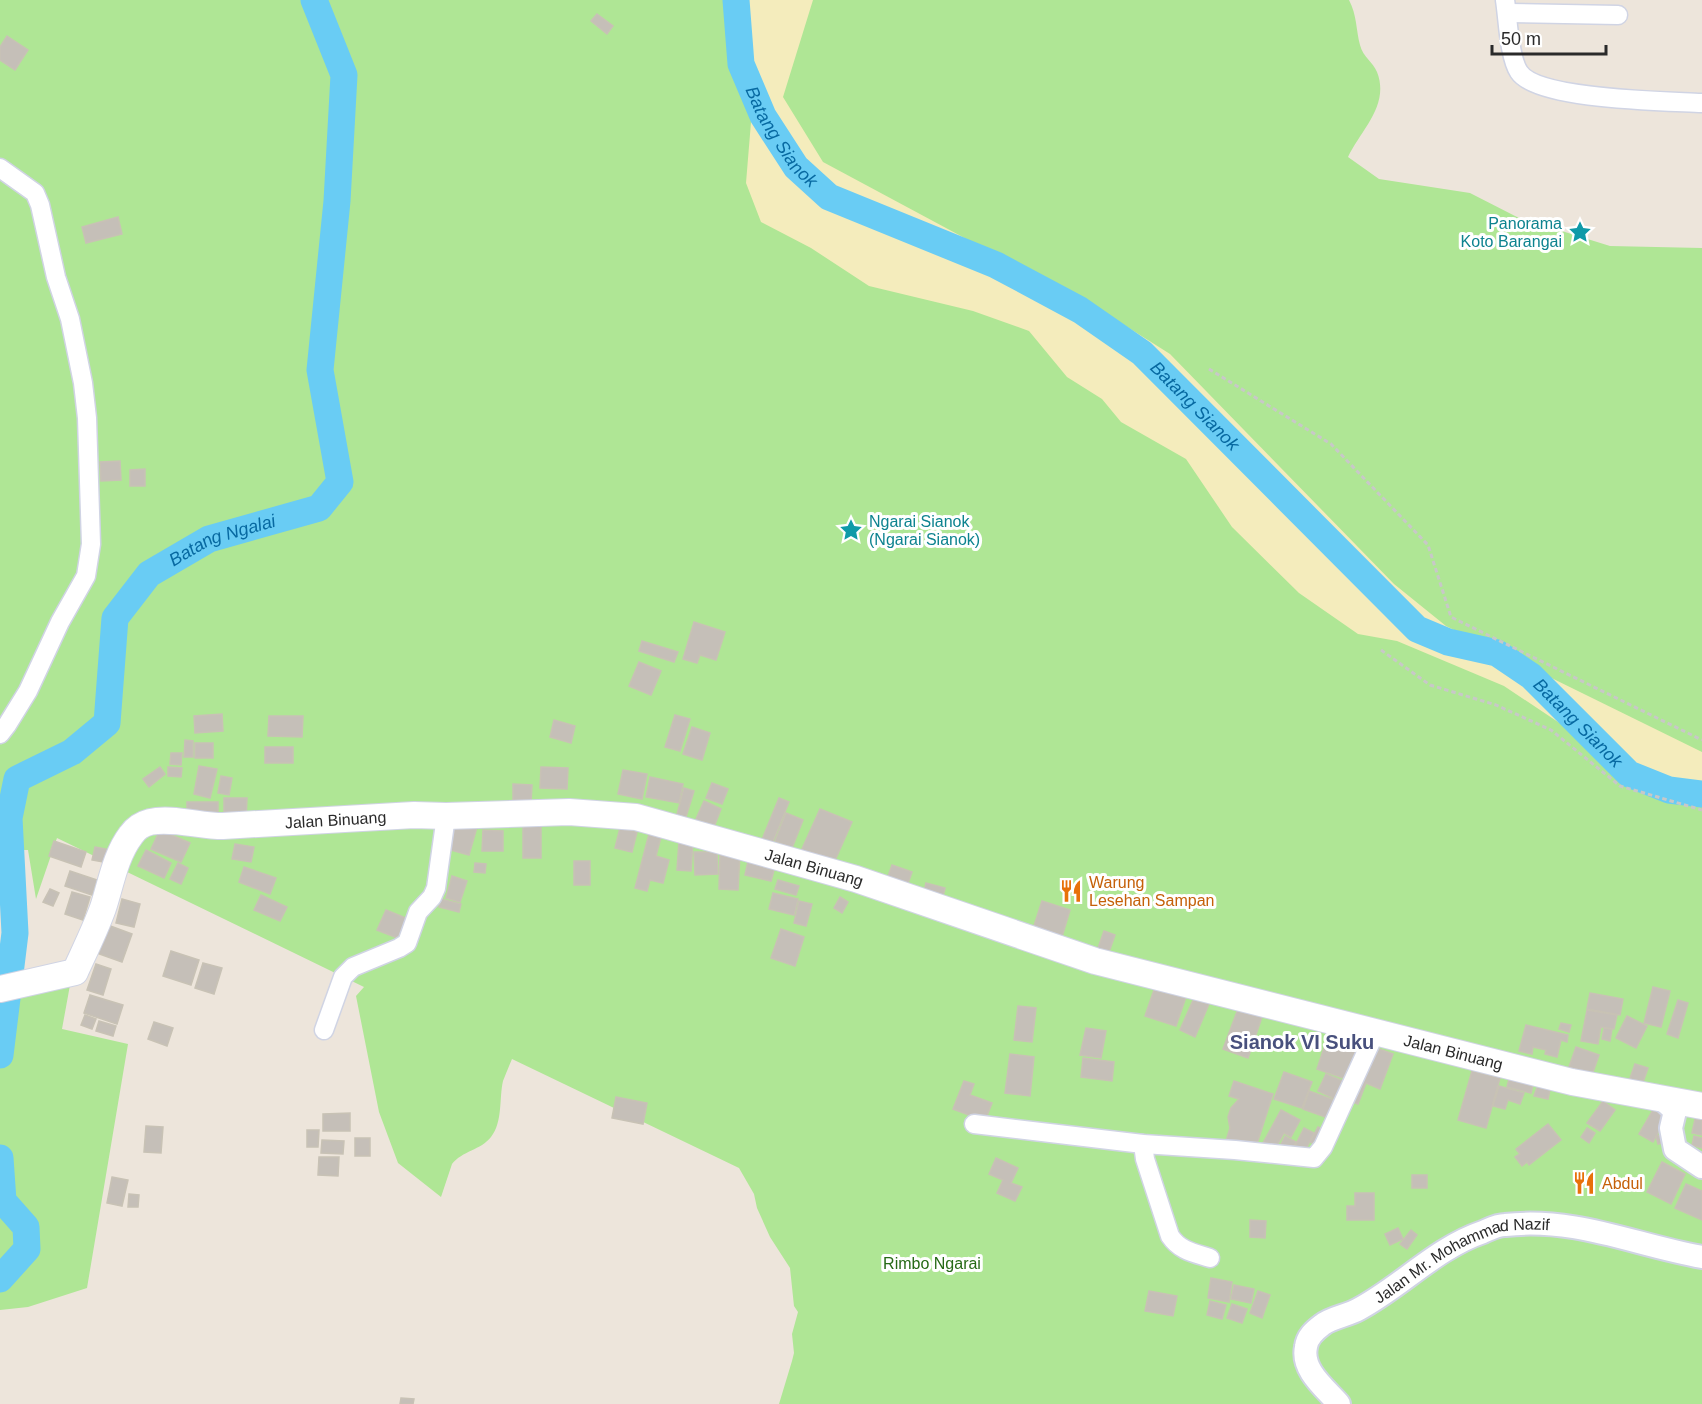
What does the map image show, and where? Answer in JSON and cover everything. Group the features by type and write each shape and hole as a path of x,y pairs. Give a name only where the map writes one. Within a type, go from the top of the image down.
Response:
{"main road":[{"name":"Jalan Binuang","path":"0,989 75,972 87,949 122,852 131,834 148,823 170,821 203,826 223,826 403,816 569,812 636,817 856,879 1095,961 1572,1082 1702,1106"}],"street":[{"path":"1618,15 1506,7 1517,70 1525,80 1536,85 1611,99 1702,103"},
{"path":"0,168 34,194 40,205 56,277 70,319 83,383 87,418 91,544 86,576 60,622 28,691 0,734"},
{"path":"324,1030 347,971 407,943 418,912 432,897 436,888 446,816"},
{"path":"974,1124 1143,1144 1314,1158 1323,1147 1375,1033"},
{"path":"1663,1100 1675,1111 1671,1128 1675,1149 1702,1167"},
{"path":"1143,1144 1145,1159 1170,1236 1184,1250 1210,1258"},
{"name":"Jalan Mr. Mohammad Nazif","path":"1339,1404 1312,1374 1306,1358 1306,1347 1311,1335 1324,1323 1359,1310 1438,1255 1474,1235 1502,1225 1527,1223 1571,1225 1618,1235 1676,1253 1702,1257"}],"path":[{"path":"1209,369 1331,444 1428,545 1450,617 1702,740"},
{"path":"1381,650 1430,685 1496,705 1551,730 1620,786 1702,810"}],"green space":[{"name":"Ngarai Sianok (Ngarai Sianok)","path":"0,0 1349,0 1354,11 1361,49 1377,72 1380,95 1372,117 1348,157 1379,179 1470,193 1517,217 1610,246 1702,248 1702,1404 779,1404 794,1353 792,1334 798,1312 794,1306 790,1268 770,1237 757,1208 754,1194 739,1168 512,1059 503,1081 495,1131 487,1141 452,1164 441,1197 398,1163 379,1112 356,996 364,987 57,838 36,899 28,850 0,850"},
{"path":"72,974 62,1029 128,1044 87,1288 28,1307 0,1310 0,1049 14,987"}],"sand":[{"path":"732,0 813,0 783,97 823,162 1110,316 1170,354 1394,584 1446,626 1702,752 1702,797 1663,792 1613,772 1564,726 1504,686 1397,641 1358,634 1299,593 1232,527 1186,459 1121,422 1102,399 1067,377 1029,331 973,311 869,286 811,248 761,222 746,183 752,110 740,59"}],"building":[{"path":"597,14 613,26 607,34 591,21"},
{"path":"7,36 28,50 15,70 0,60 0,47"},
{"path":"118,217 122,234 86,243 82,227"},
{"path":"120,461 121,480 101,481 100,462"},
{"path":"145,469 145,486 130,486 130,470"},
{"path":"694,622 725,632 716,660 700,655 697,663 683,659"},
{"path":"642,641 678,652 674,662 639,651"},
{"path":"639,662 661,671 651,695 629,686"},
{"path":"222,714 223,731 195,733 194,716"},
{"path":"675,715 690,719 680,751 665,747"},
{"path":"269,716 303,716 302,737 268,736"},
{"path":"554,720 575,726 571,743 550,737"},
{"path":"692,727 710,733 702,760 683,754"},
{"path":"185,740 193,741 193,757 184,757"},
{"path":"195,743 213,743 213,758 195,758"},
{"path":"265,747 293,747 293,763 265,763"},
{"path":"171,753 182,753 181,765 170,764"},
{"path":"199,766 217,769 210,798 194,794"},
{"path":"160,767 165,774 149,787 143,779"},
{"path":"168,767 182,768 181,777 168,776"},
{"path":"541,767 568,768 567,789 540,788"},
{"path":"623,770 647,774 642,799 618,794"},
{"path":"221,776 232,778 229,795 218,793"},
{"path":"650,777 683,784 679,803 646,797"},
{"path":"712,783 728,789 722,804 706,798"},
{"path":"513,784 532,785 531,803 513,803"},
{"path":"684,788 694,791 685,820 676,818"},
{"path":"224,798 247,798 246,820 224,820"},
{"path":"779,798 789,802 771,846 761,842"},
{"path":"704,801 721,809 714,827 696,819"},
{"path":"187,802 218,802 218,819 187,819"},
{"path":"820,809 852,822 833,865 801,851"},
{"path":"786,813 803,820 792,848 775,841"},
{"path":"455,821 477,827 469,855 447,849"},
{"path":"523,823 541,823 541,858 523,858"},
{"path":"620,828 637,832 632,852 615,848"},
{"path":"160,830 190,843 181,862 151,849"},
{"path":"483,830 503,831 503,851 482,851"},
{"path":"649,834 661,837 656,856 669,860 663,883 650,880 647,891 635,888"},
{"path":"54,841 86,852 81,867 49,856"},
{"path":"679,841 693,842 691,871 677,870"},
{"path":"235,844 254,847 251,862 232,859"},
{"path":"95,847 111,850 108,863 92,860"},
{"path":"146,850 171,863 164,878 138,866"},
{"path":"694,852 717,852 718,874 695,875"},
{"path":"720,853 740,854 738,890 719,889"},
{"path":"749,857 776,863 771,881 745,875"},
{"path":"574,861 590,861 590,885 574,885"},
{"path":"178,863 188,868 181,884 170,879"},
{"path":"475,863 486,864 485,873 474,872"},
{"path":"892,865 912,872 905,892 885,885"},
{"path":"244,867 276,878 270,894 239,882"},
{"path":"70,871 97,880 92,895 65,886"},
{"path":"452,876 467,881 460,902 446,898"},
{"path":"778,880 799,886 796,895 775,889"},
{"path":"926,883 945,888 943,896 924,891"},
{"path":"50,889 59,893 53,906 43,902"},
{"path":"72,892 90,897 83,920 65,914"},
{"path":"773,893 798,899 794,915 769,909"},
{"path":"261,895 287,907 280,921 254,910"},
{"path":"840,897 848,902 842,913 834,908"},
{"path":"122,899 140,904 134,927 116,923"},
{"path":"441,899 461,904 459,912 439,907"},
{"path":"799,901 812,904 806,926 794,923"},
{"path":"1042,901 1070,910 1061,940 1032,932"},
{"path":"386,910 408,919 400,939 377,930"},
{"path":"105,924 132,934 122,962 94,952"},
{"path":"781,929 804,937 795,966 771,958"},
{"path":"1104,931 1115,935 1109,952 1098,948"},
{"path":"171,951 199,960 191,985 163,976"},
{"path":"203,963 222,968 214,994 195,988"},
{"path":"96,964 111,969 103,995 87,990"},
{"path":"1155,987 1186,997 1176,1026 1145,1016"},
{"path":"1653,987 1670,991 1661,1027 1644,1023"},
{"path":"1590,993 1623,999 1620,1015 1587,1009"},
{"path":"90,995 123,1005 117,1024 84,1013"},
{"path":"1194,998 1209,1004 1195,1037 1180,1030"},
{"path":"1678,1000 1688,1003 1678,1038 1667,1034"},
{"path":"1018,1006 1036,1008 1032,1042 1014,1040"},
{"path":"1238,1009 1262,1017 1248,1058 1223,1049"},
{"path":"1587,1010 1617,1015 1614,1029 1601,1027 1598,1044 1581,1041"},
{"path":"85,1015 96,1019 92,1029 81,1025"},
{"path":"1627,1016 1647,1026 1636,1048 1616,1038"},
{"path":"99,1021 116,1026 113,1036 96,1031"},
{"path":"154,1022 173,1028 167,1046 148,1039"},
{"path":"1561,1023 1571,1025 1569,1032 1559,1029"},
{"path":"1526,1025 1568,1035 1567,1042 1561,1040 1557,1057 1545,1054 1546,1050 1533,1047 1532,1054 1519,1051"},
{"path":"1086,1028 1106,1031 1101,1058 1080,1055"},
{"path":"1604,1028 1612,1029 1610,1041 1602,1039"},
{"path":"1326,1042 1342,1047 1344,1043 1357,1048 1346,1079 1317,1069"},
{"path":"1368,1045 1393,1054 1380,1089 1366,1083 1358,1104 1347,1100"},
{"path":"1576,1047 1599,1055 1592,1075 1569,1067"},
{"path":"1010,1054 1034,1057 1030,1096 1005,1093"},
{"path":"1083,1058 1114,1062 1112,1081 1081,1077"},
{"path":"1635,1064 1648,1068 1642,1085 1629,1081"},
{"path":"1472,1071 1500,1078 1486,1128 1458,1120"},
{"path":"1284,1072 1312,1082 1302,1108 1274,1099"},
{"path":"1326,1074 1343,1081 1335,1099 1318,1091"},
{"path":"1510,1075 1534,1081 1531,1093 1507,1087"},
{"path":"964,1081 974,1084 970,1095 992,1103 985,1121 953,1109"},
{"path":"1234,1081 1273,1094 1255,1150 1226,1141 1230,1128 1228,1117 1231,1108 1239,1099 1229,1096"},
{"path":"1539,1082 1551,1085 1548,1099 1534,1096"},
{"path":"1499,1086 1524,1093 1520,1104 1508,1100 1505,1109 1493,1106"},
{"path":"1309,1091 1337,1101 1331,1119 1303,1109"},
{"path":"616,1097 647,1103 643,1124 612,1118"},
{"path":"1603,1101 1615,1110 1600,1131 1587,1123"},
{"path":"1657,1103 1671,1110 1653,1142 1639,1134"},
{"path":"1281,1110 1300,1120 1291,1137 1284,1133 1274,1151 1262,1145"},
{"path":"350,1113 350,1131 323,1131 323,1114"},
{"path":"1695,1119 1702,1120 1702,1135 1692,1133"},
{"path":"1548,1124 1561,1140 1529,1165 1527,1162 1522,1166 1515,1157 1520,1154 1516,1149"},
{"path":"146,1126 163,1127 161,1153 144,1152"},
{"path":"1318,1127 1326,1131 1318,1146 1310,1142"},
{"path":"1304,1128 1314,1133 1302,1157 1292,1152"},
{"path":"1587,1128 1595,1133 1589,1143 1581,1137"},
{"path":"307,1130 319,1130 318,1147 307,1147"},
{"path":"1666,1134 1667,1142 1658,1144 1656,1136"},
{"path":"1285,1136 1296,1142 1289,1155 1278,1150"},
{"path":"1694,1136 1702,1138 1702,1148 1692,1145"},
{"path":"355,1138 370,1138 370,1156 355,1156"},
{"path":"322,1140 344,1141 343,1154 321,1153"},
{"path":"319,1157 339,1157 338,1176 318,1175"},
{"path":"996,1158 1018,1168 1011,1183 1022,1187 1015,1201 997,1193 1003,1180 989,1174"},
{"path":"1662,1162 1685,1174 1671,1204 1647,1192"},
{"path":"1412,1175 1427,1175 1427,1188 1412,1188"},
{"path":"112,1177 128,1180 122,1206 107,1203"},
{"path":"1686,1184 1702,1191 1702,1220 1675,1208"},
{"path":"1355,1193 1374,1193 1374,1220 1347,1220 1347,1206 1355,1206"},
{"path":"129,1194 139,1195 138,1207 128,1207"},
{"path":"1250,1220 1266,1221 1265,1238 1250,1237"},
{"path":"1398,1228 1403,1239 1390,1245 1385,1234"},
{"path":"1411,1230 1417,1235 1407,1249 1400,1244"},
{"path":"1211,1278 1232,1282 1229,1302 1208,1298"},
{"path":"1234,1285 1254,1289 1251,1303 1231,1299"},
{"path":"1149,1291 1177,1296 1173,1316 1145,1311"},
{"path":"1258,1291 1270,1295 1262,1318 1250,1313"},
{"path":"1210,1301 1226,1305 1222,1319 1207,1315"},
{"path":"1232,1304 1247,1309 1242,1323 1227,1318"},
{"path":"401,1398 414,1399 413,1404 400,1404"}],"waterway":[{"name":"Batang Ngalai","path":"0,1055 15,933 9,818 17,779 72,752 107,723 115,618 149,574 209,539 319,508 340,482 320,370 337,201 344,75 314,0"},
{"name":"Batang Sianok","path":"736,0 741,64 763,116 796,167 829,197 996,265 1080,310 1142,353 1417,629 1448,642 1497,653 1531,676 1629,774 1669,790 1702,794"},
{"name":"Batang Ngalai","path":"0,1158 3,1201 26,1227 27,1249 0,1279"}],"place":[{"name":"Panorama Koto Barangai","path":"1580,232"},
{"name":"Ngarai Sianok (Ngarai Sianok)","path":"851,530"},
{"name":"Warung Lesehan Sampan","path":"1071,891"},
{"name":"Abdul","path":"1584,1183"}],"district":[{"name":"Sianok VI Suku","path":"1302,1042"}],"park label":[{"name":"Rimbo Ngarai","path":"932,1263"}]}
